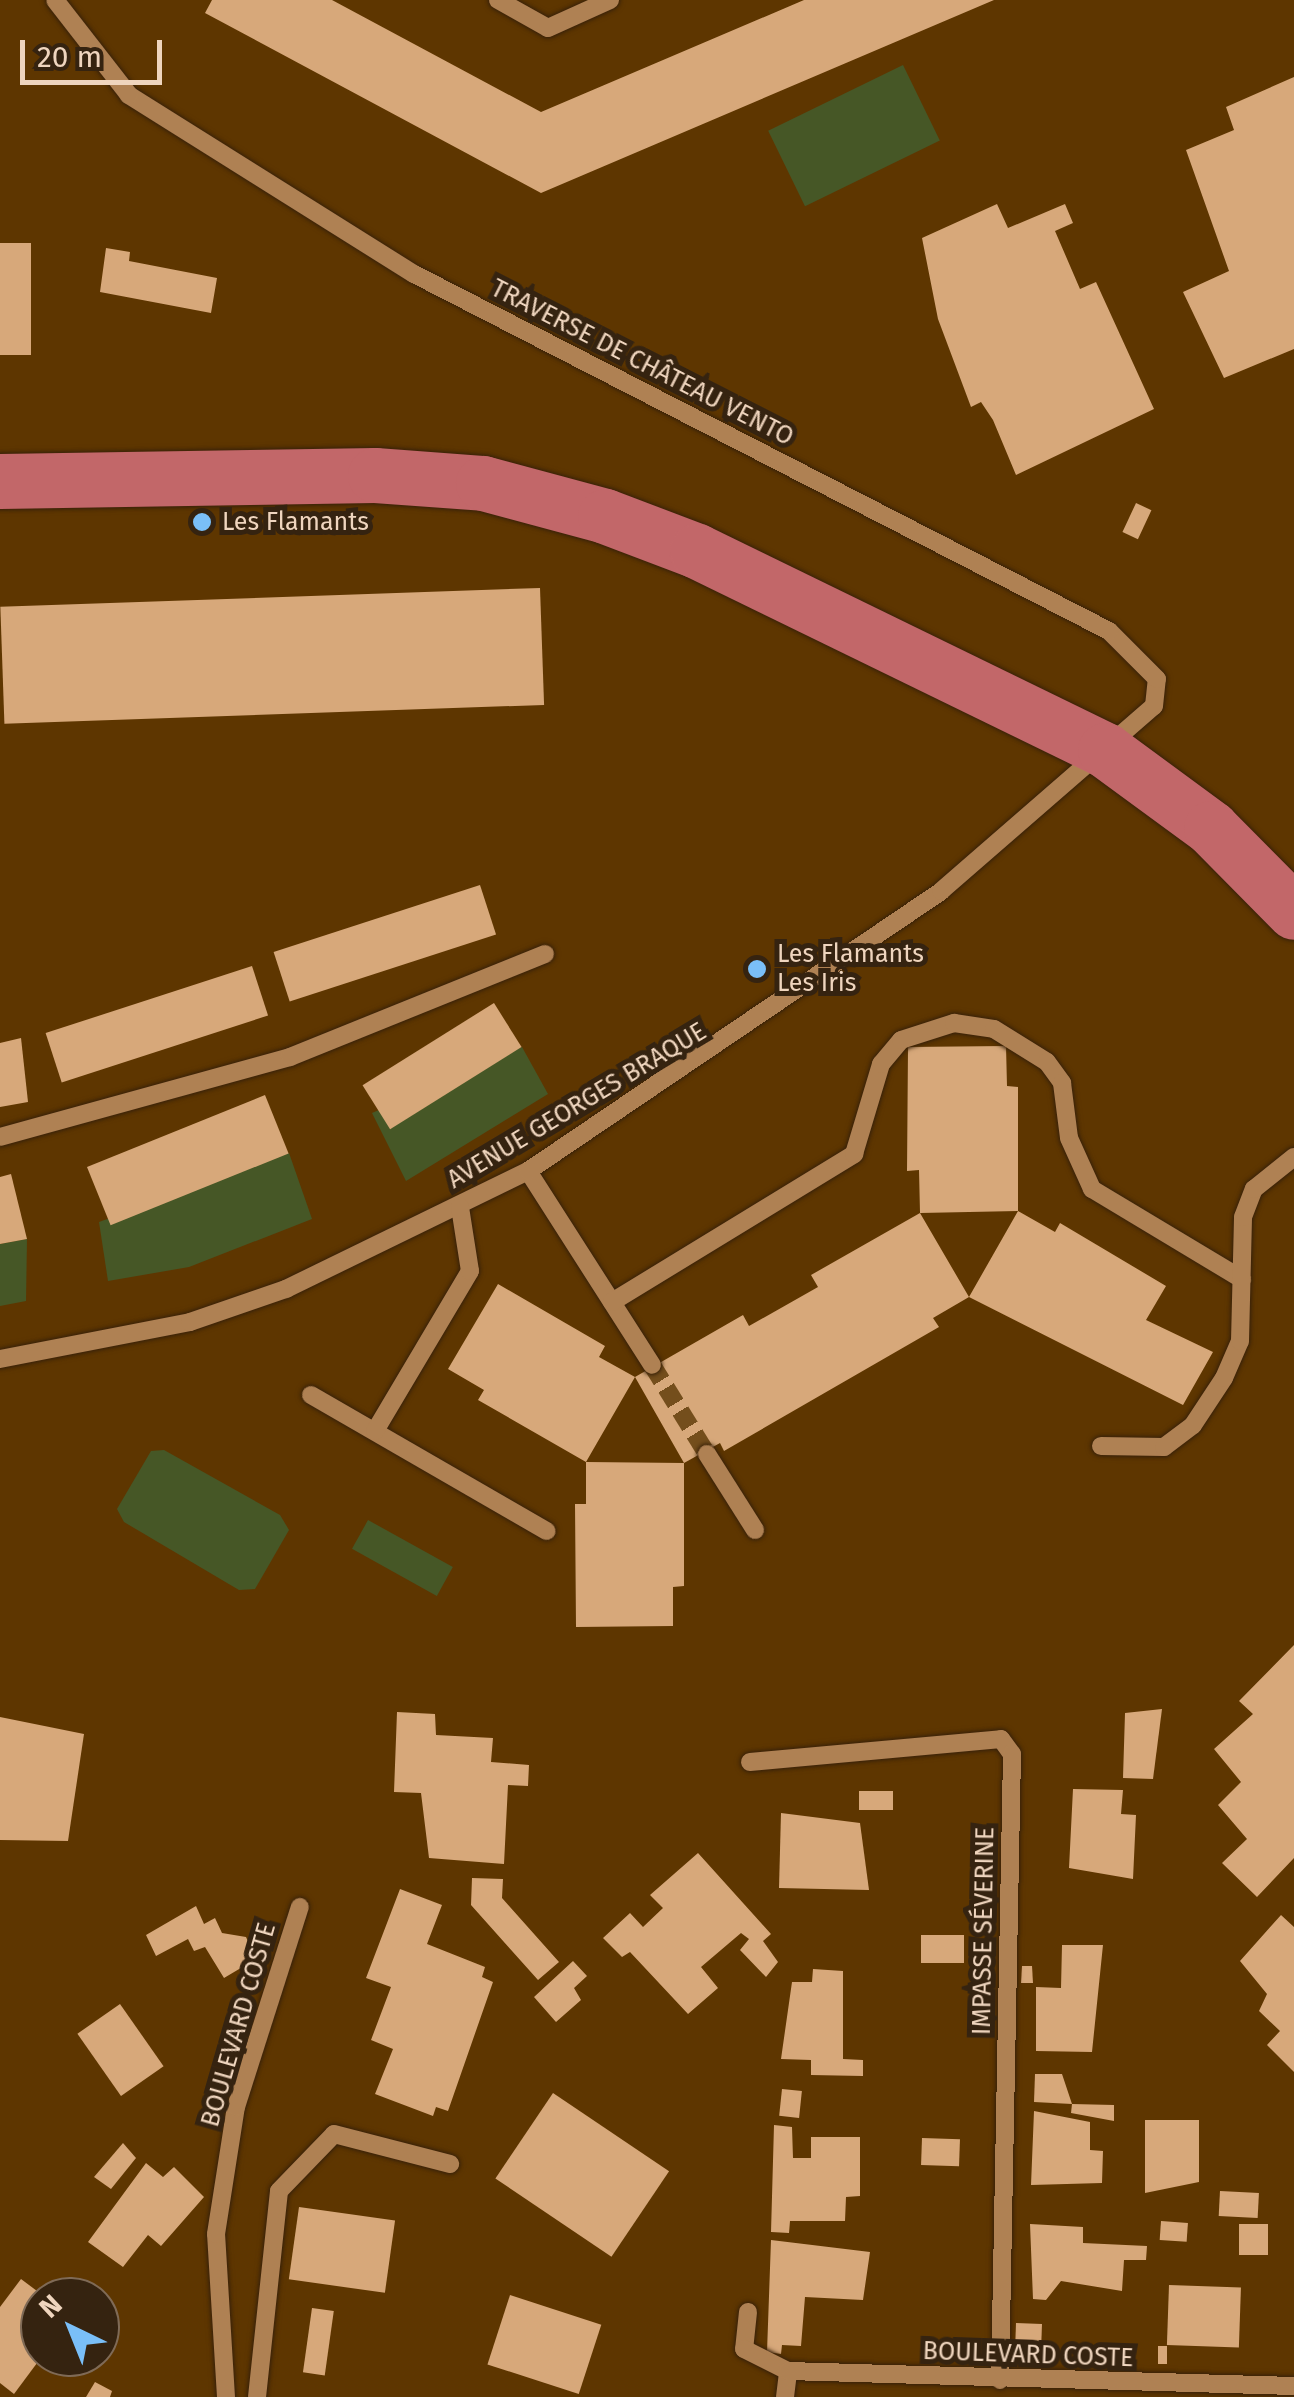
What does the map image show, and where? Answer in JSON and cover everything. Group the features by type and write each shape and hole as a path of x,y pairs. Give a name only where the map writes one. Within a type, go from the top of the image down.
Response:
{"main road":[{"path":"0,481 270,473 483,483 697,550 1105,750 1211,828 1294,912"}],"street":[{"path":"498,0 548,28 610,0"},
{"name":"TRAVERSE DE CHÂTEAU VENTO","path":"57,1 129,95 414,274 1109,630 1156,680 1154,706 1105,750"},
{"name":"AVENUE GEORGES BRAQUE","path":"0,1359 190,1322 382,1248 528,1171 898,923 1105,750"},
{"path":"0,1137 290,1057 546,954"},
{"path":"612,1302 854,1154 881,1064 900,1040 954,1024 994,1029 1047,1062 1092,1189 1242,1279"},
{"path":"1101,1446 1164,1447 1193,1425 1240,1341 1243,1218 1254,1188 1294,1157"},
{"path":"528,1171 652,1365"},
{"path":"375,1431 470,1272 460,1207"},
{"path":"312,1395 547,1530"},
{"path":"707,1454 755,1530"},
{"name":"IMPASSE SÉVERINE","path":"750,1762 1001,1738 1012,1754 1000,2380"},
{"name":"BOULEVARD COSTE","path":"226,2397 216,2234 236,2107 300,1906"},
{"path":"257,2397 280,2191 334,2134 450,2164"},
{"path":"748,2312 744,2350 788,2371 785,2397"},
{"name":"BOULEVARD COSTE","path":"788,2371 1294,2386"}],"green space":[{"path":"903,65 940,140 805,206 768,131"},
{"path":"522,1047 548,1094 406,1181 372,1113"},
{"path":"289,1153 312,1219 189,1267 108,1281 99,1222"},
{"path":"27,1239 26,1301 0,1306 0,1244"},
{"path":"164,1450 280,1515 289,1530 255,1589 239,1590 124,1522 117,1509 151,1451"},
{"path":"368,1520 453,1567 437,1596 352,1549"}],"building":[{"path":"212,0 332,0 541,112 804,0 994,0 541,193 205,13"},
{"path":"1294,77 1294,349 1224,378 1183,292 1229,271 1186,150 1234,130 1226,107"},
{"path":"997,204 1008,228 1065,204 1073,223 1055,231 1080,289 1096,282 1154,409 1016,475 993,420 981,402 971,407 938,319 922,238"},
{"path":"0,243 31,243 31,355 0,355"},
{"path":"106,248 130,252 129,261 217,278 211,313 100,292"},
{"path":"1136,503 1151,510 1138,539 1122,532"},
{"path":"540,588 544,705 4,724 0,607"},
{"path":"480,885 496,934 290,1002 274,952"},
{"path":"252,966 268,1015 62,1083 46,1033"},
{"path":"494,1003 522,1047 390,1129 363,1085"},
{"path":"21,1038 28,1102 0,1107 0,1043"},
{"path":"1006,1046 1007,1086 1018,1087 1018,1211 920,1213 919,1170 907,1171 908,1047"},
{"path":"265,1095 289,1153 111,1225 87,1167"},
{"path":"11,1174 27,1239 0,1244 0,1177"},
{"path":"1018,1211 1055,1232 1060,1223 1166,1286 1146,1320 1213,1352 1183,1405 969,1297"},
{"path":"920,1213 969,1297 933,1318 939,1327 724,1451 720,1443 684,1463 635,1377 743,1315 749,1326 818,1287 811,1275"},
{"path":"498,1284 605,1346 599,1357 635,1377 586,1462 478,1400 484,1390 448,1369"},
{"path":"586,1462 684,1463 684,1586 673,1587 673,1626 576,1627 575,1504 586,1504"},
{"path":"1294,1645 1294,1858 1257,1897 1222,1863 1247,1839 1218,1805 1241,1782 1214,1749 1253,1714 1239,1701"},
{"path":"1162,1709 1153,1779 1123,1778 1125,1713"},
{"path":"397,1712 435,1714 436,1735 493,1738 491,1762 529,1765 528,1786 508,1785 504,1864 429,1858 421,1793 394,1792"},
{"path":"0,1717 84,1734 68,1841 0,1840"},
{"path":"1073,1789 1123,1790 1121,1814 1136,1815 1133,1879 1069,1868"},
{"path":"859,1791 893,1791 893,1810 859,1810"},
{"path":"781,1813 860,1823 869,1890 779,1888"},
{"path":"698,1853 771,1934 763,1941 778,1962 766,1977 740,1950 749,1939 741,1933 701,1967 718,1988 688,2014 630,1952 622,1957 603,1938 630,1913 643,1927 663,1908 650,1895"},
{"path":"472,1878 503,1879 502,1898 559,1962 538,1980 471,1905"},
{"path":"400,1889 442,1905 427,1944 485,1967 482,1977 493,1982 448,2111 436,2107 433,2116 375,2094 393,2049 371,2040 391,1987 366,1978"},
{"path":"196,1906 204,1924 215,1918 222,1933 246,1937 256,1959 224,1978 205,1947 194,1951 188,1939 156,1956 146,1935"},
{"path":"1281,1915 1294,1927 1294,2072 1267,2045 1280,2031 1259,2011 1267,1994 1240,1961"},
{"path":"921,1935 964,1935 964,1963 921,1963"},
{"path":"1062,1945 1103,1945 1092,2052 1036,2051 1036,1987 1061,1988"},
{"path":"573,1961 587,1976 574,1988 581,2000 556,2022 534,1997"},
{"path":"1022,1966 1032,1966 1033,1983 1021,1983"},
{"path":"813,1969 843,1971 843,2059 863,2060 863,2076 811,2075 811,2060 781,2059 792,1982 812,1982"},
{"path":"120,2004 164,2066 121,2096 77,2034"},
{"path":"1035,2074 1062,2074 1072,2104 1034,2102"},
{"path":"782,2089 802,2091 799,2118 779,2116"},
{"path":"553,2093 669,2171 611,2257 495,2178"},
{"path":"1072,2104 1114,2105 1114,2121 1071,2113"},
{"path":"1034,2111 1090,2122 1090,2150 1103,2151 1102,2183 1031,2185"},
{"path":"1145,2120 1199,2120 1199,2182 1145,2193"},
{"path":"774,2125 792,2127 793,2158 811,2158 811,2137 860,2137 860,2196 846,2197 845,2221 790,2221 789,2233 771,2232"},
{"path":"922,2138 960,2139 959,2166 921,2165"},
{"path":"123,2143 136,2158 111,2189 94,2177"},
{"path":"146,2163 163,2177 174,2167 204,2197 161,2246 148,2235 123,2267 88,2242"},
{"path":"1220,2191 1259,2193 1258,2218 1219,2216"},
{"path":"299,2207 395,2220 385,2293 289,2279"},
{"path":"1161,2221 1188,2223 1187,2242 1160,2240"},
{"path":"1030,2224 1083,2227 1083,2243 1147,2246 1146,2260 1124,2260 1122,2291 1061,2281 1046,2300 1033,2299"},
{"path":"1239,2224 1268,2224 1268,2255 1239,2255"},
{"path":"771,2240 870,2252 863,2300 805,2297 801,2346 782,2345 781,2354 767,2352"},
{"path":"20,2280 20,2377 27,2377 14,2394 0,2383 0,2307"},
{"path":"1169,2285 1241,2288 1239,2347 1167,2345"},
{"path":"510,2295 601,2325 579,2394 487,2364"},
{"path":"312,2308 334,2311 325,2375 303,2372"},
{"path":"1016,2323 1042,2324 1041,2361 1015,2360"},
{"path":"1158,2346 1167,2346 1167,2364 1158,2364"},
{"path":"95,2382 112,2391 110,2397 86,2397"}],"tunnel":[{"path":"652,1365 707,1454"}],"place":[{"name":"Les Flamants","path":"202,522"},
{"name":"Les Flamants Les Iris","path":"757,969"}]}
